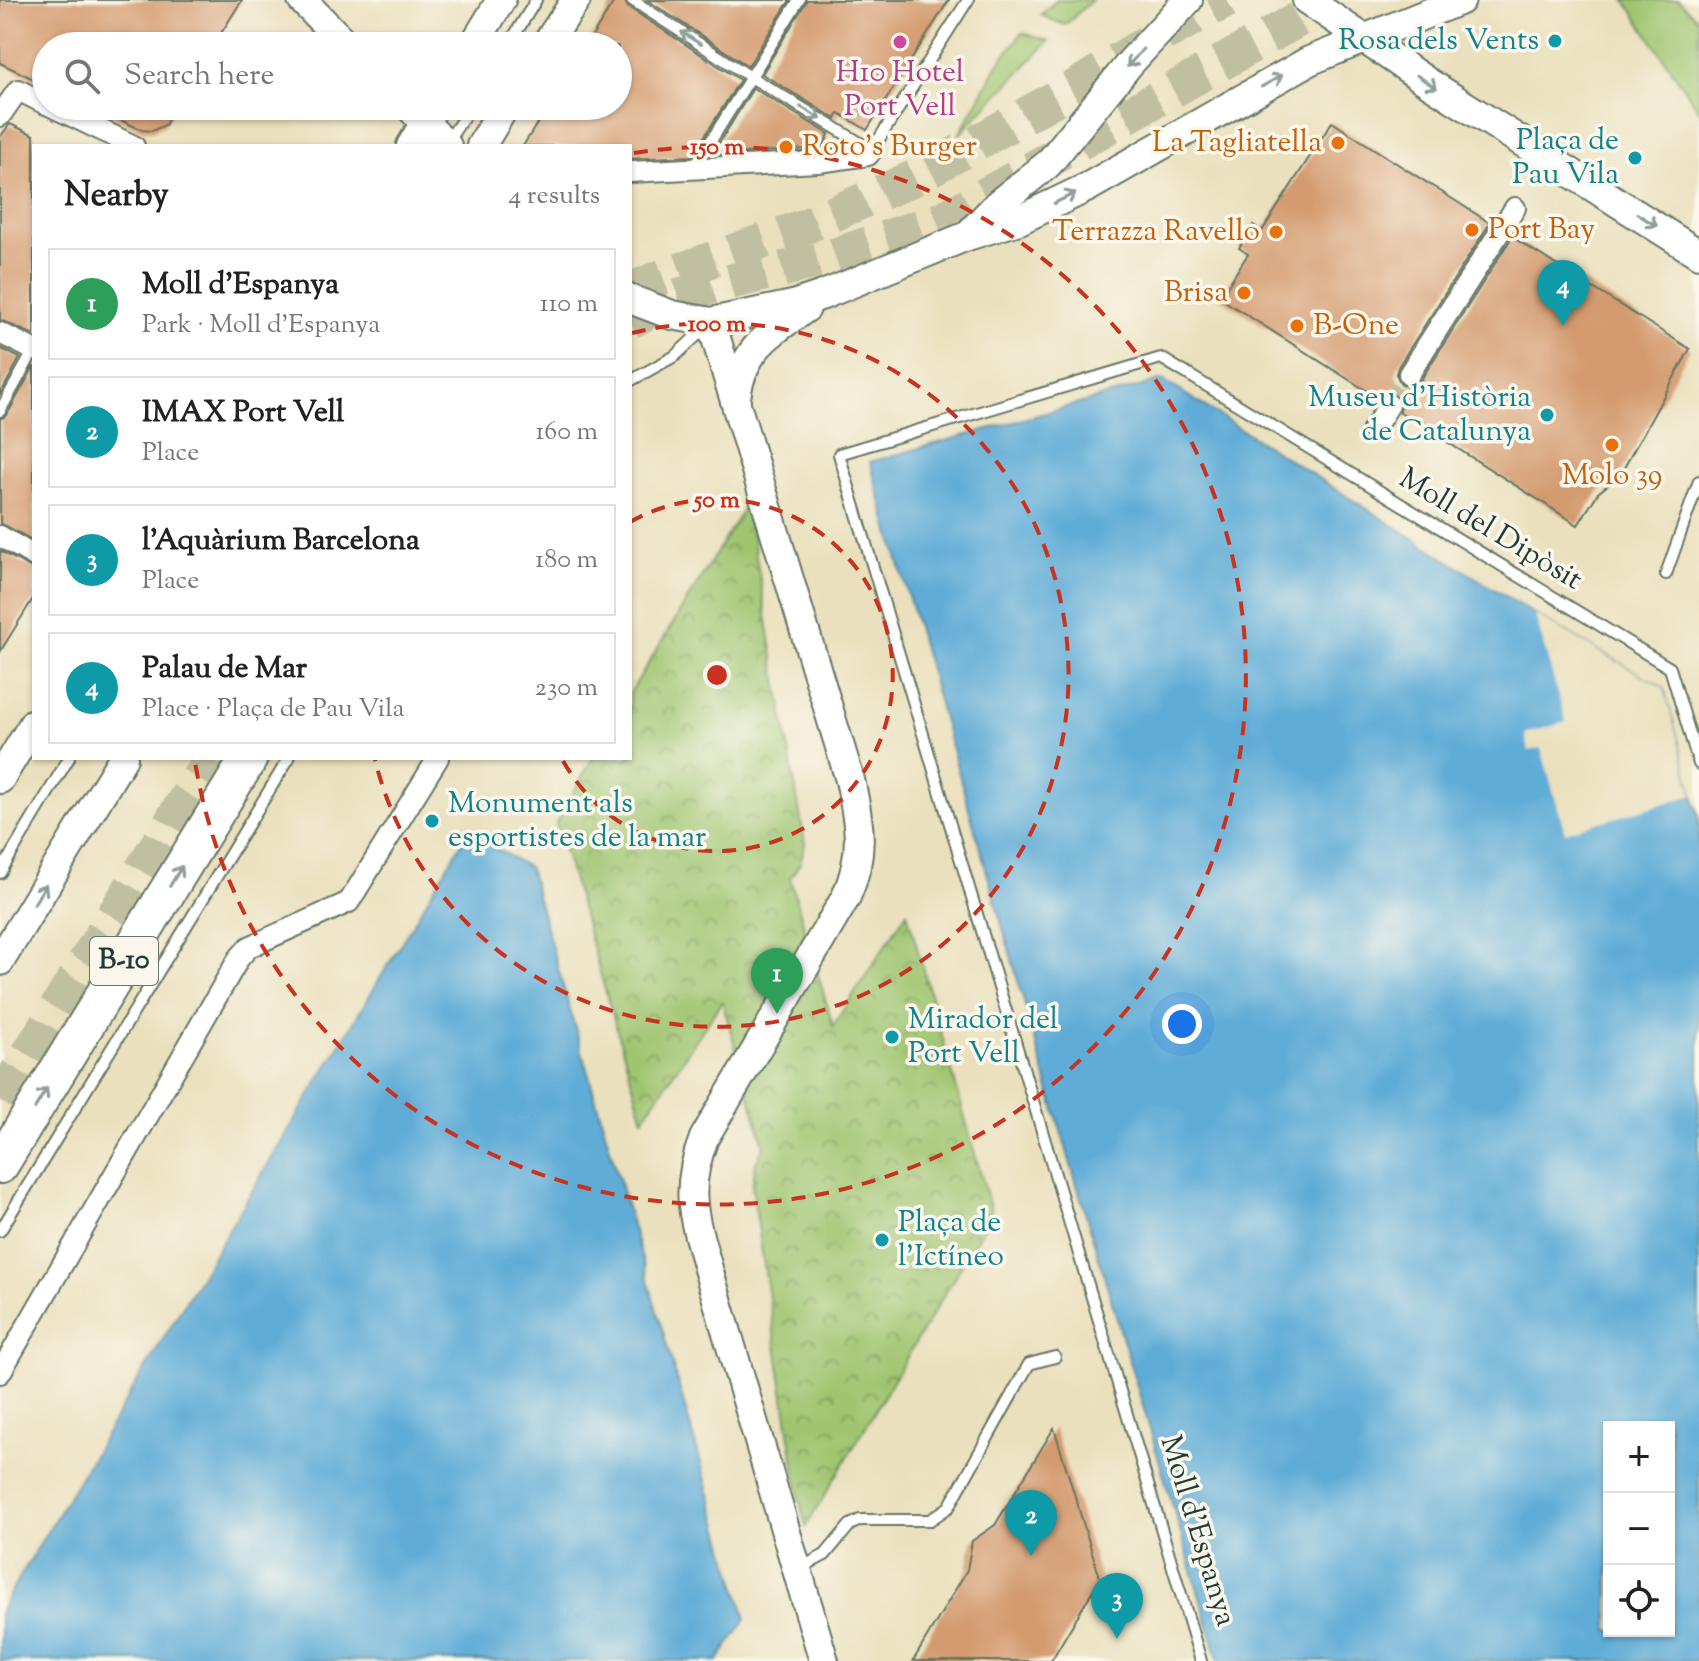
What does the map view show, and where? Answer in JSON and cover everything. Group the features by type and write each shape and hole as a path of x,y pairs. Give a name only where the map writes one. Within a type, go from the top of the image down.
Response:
{"highway":[{"name":"B-10","path":"0,1165 248,760"}],"street":[{"path":"302,0 333,32"},
{"path":"482,32 501,0"},
{"path":"554,32 576,0"},
{"path":"967,236 999,203 1048,164 1130,63 1188,0"},
{"path":"1307,0 1362,39 1699,254"},
{"path":"632,300 672,315 711,322 793,305 823,295 967,236 1019,220 1088,187 1309,61 1461,0"},
{"path":"0,116 18,90 32,97"},
{"path":"79,120 130,144"},
{"path":"412,144 420,120"},
{"path":"429,120 445,144"},
{"path":"482,144 497,120"},
{"path":"632,172 818,162 868,155 872,150"},
{"path":"1409,374 1515,208"},
{"path":"736,398 745,362 755,347 823,295"},
{"path":"711,322 850,780 860,833 858,866 846,897 704,1138 691,1182 693,1213 709,1272 824,1661"},
{"path":"0,333 32,349"},
{"path":"1373,430 1389,405"},
{"path":"0,536 32,555"},
{"path":"0,779 32,726"},
{"path":"0,961 122,760"},
{"path":"0,1373 239,958 249,947 349,902 437,760"}],"lane":[{"path":"517,32 536,0"},
{"path":"632,0 749,76 872,150 968,0"},
{"path":"694,169 799,0"},
{"path":"447,144 462,120"},
{"path":"632,380 675,356 711,322"},
{"path":"0,411 32,354"},
{"name":"Moll d'Espanya","path":"1161,358 839,454 1201,1661"},
{"name":"Moll del Dipòsit","path":"1161,358 1670,668 1699,764"},
{"path":"1666,574 1699,481"},
{"path":"0,873 68,760"},
{"path":"0,1231 288,760"},
{"path":"798,1569 825,1555 850,1525 860,1520 930,1520 940,1515 949,1507 1029,1364 1055,1357"}],"green space":[{"path":"1057,0 1092,0 1065,25 1040,15"},
{"path":"1625,0 1678,0 1699,20 1699,111"},
{"path":"1022,33 1049,41 959,135 998,64"},
{"path":"747,503 805,844 800,863 790,878 833,1026 907,912 992,1214 806,1527 752,1186 756,1163 764,1145 722,1001 643,1119 556,823 592,760 632,760 632,690"}],"water":[{"path":"1163,380 1535,615 1664,688 1699,817 1699,1661 1219,1661 1058,1121 870,462"},
{"path":"468,832 529,868 746,1619 718,1661 0,1661 0,1610"}],"pier":[{"path":"1535,615 1664,688 1693,795 1565,832 1541,748 1529,751 1525,734 1566,722"}],"building":[{"path":"0,0 242,0 222,32 32,32 32,78 0,63"},
{"path":"615,0 624,0 628,7 740,80 692,156 632,159 632,144 524,144 539,120 632,120 632,32 595,32"},
{"path":"647,0 790,0 748,66"},
{"path":"807,0 949,0 867,130 839,113 836,119 762,74"},
{"path":"753,88 829,134 823,148 712,155"},
{"path":"120,120 168,120 165,125 152,131"},
{"path":"1332,122 1490,223 1398,367 1396,374 1401,384 1409,387 1420,381 1512,237 1690,349 1620,475 1598,493 1578,525 1400,412 1401,400 1395,394 1384,393 1378,398 1220,298 1248,254 1239,248 1253,225 1262,231"},
{"path":"10,124 34,135 32,334 0,320 0,137"},
{"path":"0,348 20,358 0,395"},
{"path":"32,370 32,540 0,523 0,419 7,415"},
{"path":"0,551 32,568 32,600 0,652"},
{"path":"1054,1428 1100,1578 1051,1661 913,1661 967,1570 972,1541 995,1525"}],"tunnel":[{"path":"632,290 806,226 914,178 1074,88 1150,41 1227,0"},
{"path":"632,320 675,297 825,259 945,218 1333,0"},
{"path":"1389,405 1409,374"},
{"path":"0,1101 210,760"}],"place":[{"name":"Rosa dels Vents","path":"1555,41"},
{"name":"H10 Hotel Port Vell","path":"900,42"},
{"name":"La Tagliatella","path":"1338,143"},
{"name":"Roto's Burger","path":"786,147"},
{"name":"Plaça de Pau Vila","path":"1635,158"},
{"name":"Port Bay","path":"1472,230"},
{"name":"Terrazza Ravello","path":"1276,232"},
{"name":"Brisa","path":"1244,293"},
{"name":"B-One","path":"1297,326"},
{"name":"Palau de Mar","path":"1563,326"},
{"name":"Museu d'Història de Catalunya","path":"1547,415"},
{"name":"Molo 39","path":"1612,445"},
{"name":"Monument als esportistes de la mar","path":"432,821"},
{"name":"Moll d'Espanya","path":"777,1014"},
{"name":"Mirador del Port Vell","path":"892,1037"},
{"name":"Plaça de l'Ictíneo","path":"882,1240"},
{"name":"IMAX Port Vell","path":"1031,1556"},
{"name":"l'Aquàrium Barcelona","path":"1117,1639"}]}
